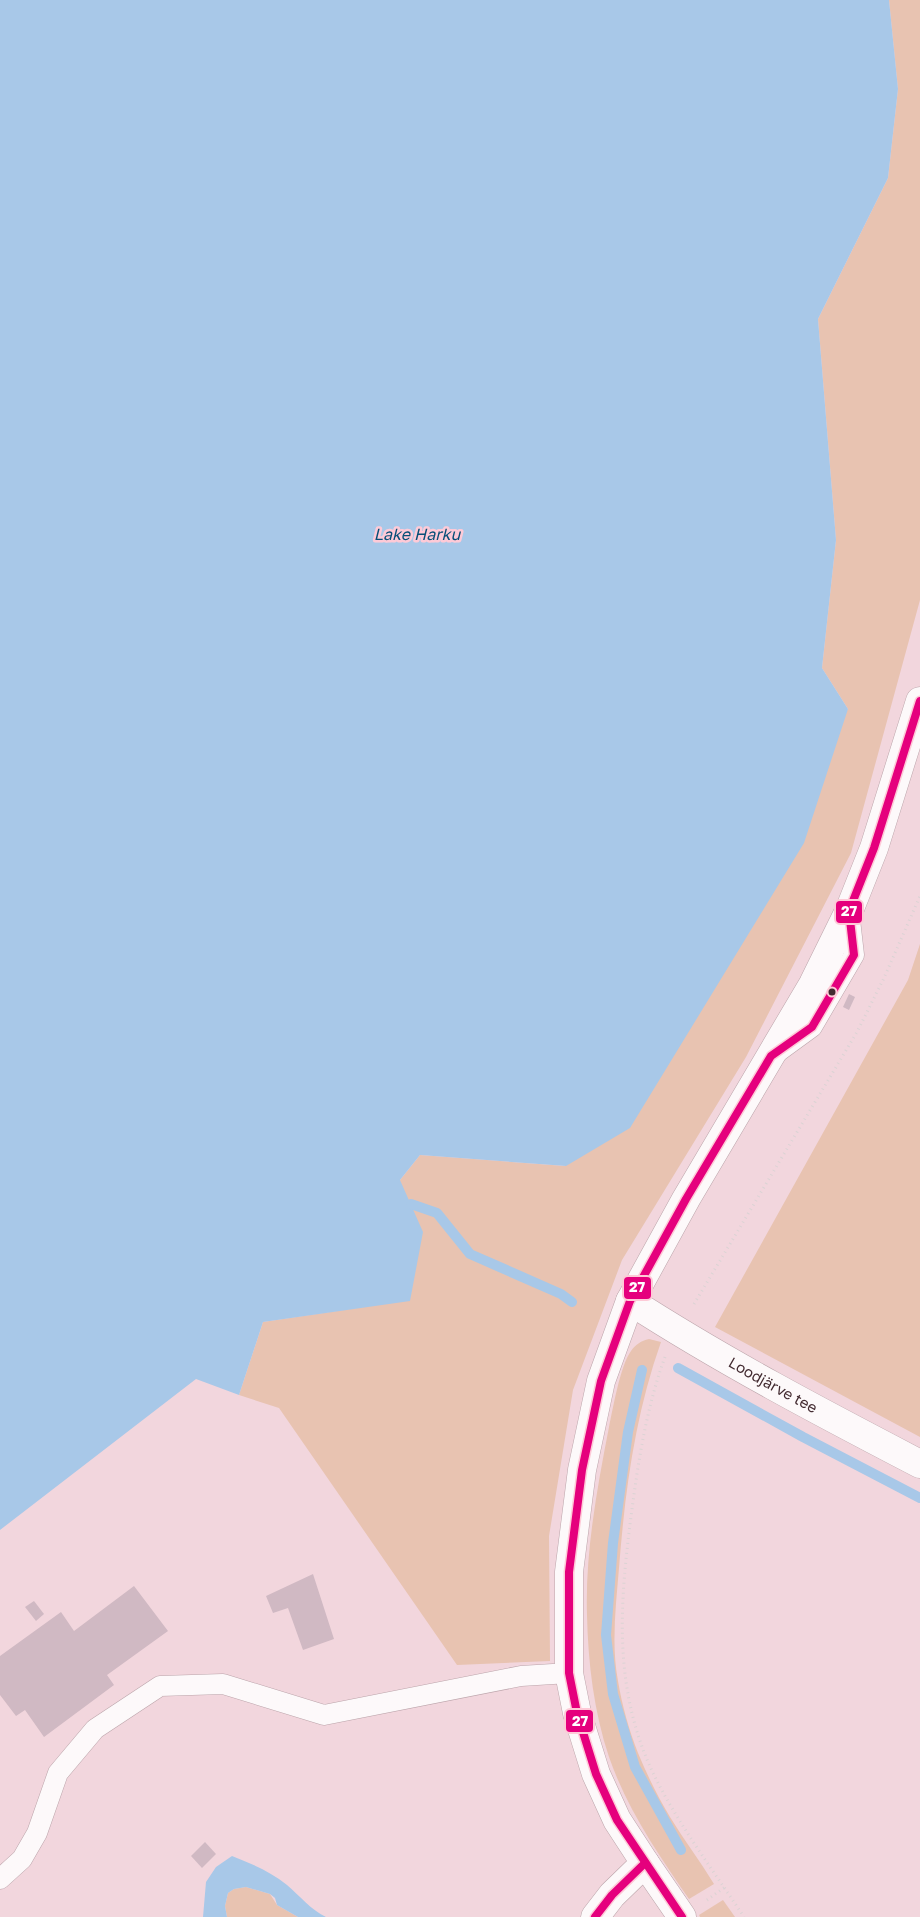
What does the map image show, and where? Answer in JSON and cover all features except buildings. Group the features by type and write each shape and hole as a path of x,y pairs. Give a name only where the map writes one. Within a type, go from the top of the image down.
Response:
{"street":[{"path":"692,1910 645,1863 617,1820 596,1774 577,1713 569,1672 569,1572 582,1470 601,1381 630,1301 686,1199 813,984 849,910 874,848 920,701"},
{"name":"Loodjärve tee","path":"630,1301 677,1332 854,1430 920,1464"},
{"path":"595,1917 612,1895 645,1863"}],"lane":[{"path":"0,1879 22,1859 37,1833 58,1773 95,1729 160,1686 222,1684 324,1715 521,1676 569,1672"}],"path":[{"path":"690,1310 857,1032 884,978 920,896"},
{"path":"666,1354 654,1388 639,1455 625,1564 622,1660 628,1698 653,1772 687,1830 744,1917"},
{"path":"692,1910 724,1887"}],"shaded area":[{"path":"889,0 920,0 920,600 851,853 746,1057 622,1260 573,1390 549,1536 550,1661 457,1665 279,1408 239,1395 263,1322 410,1300 400,1180 420,1155 565,1166 848,709 822,668 836,540 818,319 888,178 898,89"},
{"path":"920,944 920,1437 715,1327 908,980"},
{"path":"649,1339 661,1342 644,1397 628,1482 621,1539 615,1624 616,1667 624,1708 641,1761 670,1817 714,1884 689,1899 644,1831 616,1776 599,1723 589,1651 587,1592 590,1545 596,1497 609,1427 617,1388 627,1358 637,1345"},
{"path":"246,1887 270,1894 277,1905 298,1917 227,1917 225,1906 228,1893 234,1889"},
{"path":"723,1900 735,1917 700,1917 699,1915"}],"water":[{"name":"Lake Harku","path":"0,0 889,0 898,89 888,178 818,319 836,540 822,668 848,709 804,843 630,1128 566,1166 420,1155 400,1180 423,1232 410,1301 263,1322 239,1395 196,1379 0,1530"},
{"path":"232,1856 274,1876 287,1885 310,1907 326,1917 298,1917 277,1905 275,1898 270,1894 246,1887 234,1889 228,1893 225,1906 227,1917 203,1917 206,1882 216,1867"}],"waterway":[{"path":"411,1204 437,1213 470,1254 561,1294 572,1302"},
{"path":"678,1368 803,1437 920,1498"},
{"path":"642,1370 628,1432 613,1543 606,1635 613,1694 635,1767 681,1850"}],"transit line":[{"name":"27","path":"682,1917 617,1820 596,1774 577,1713 569,1673 569,1572 582,1470 601,1381 630,1301 686,1199 771,1056 812,1027 854,955 849,911 874,848 920,701"},
{"name":"27","path":"595,1917 612,1895 645,1863"}]}
